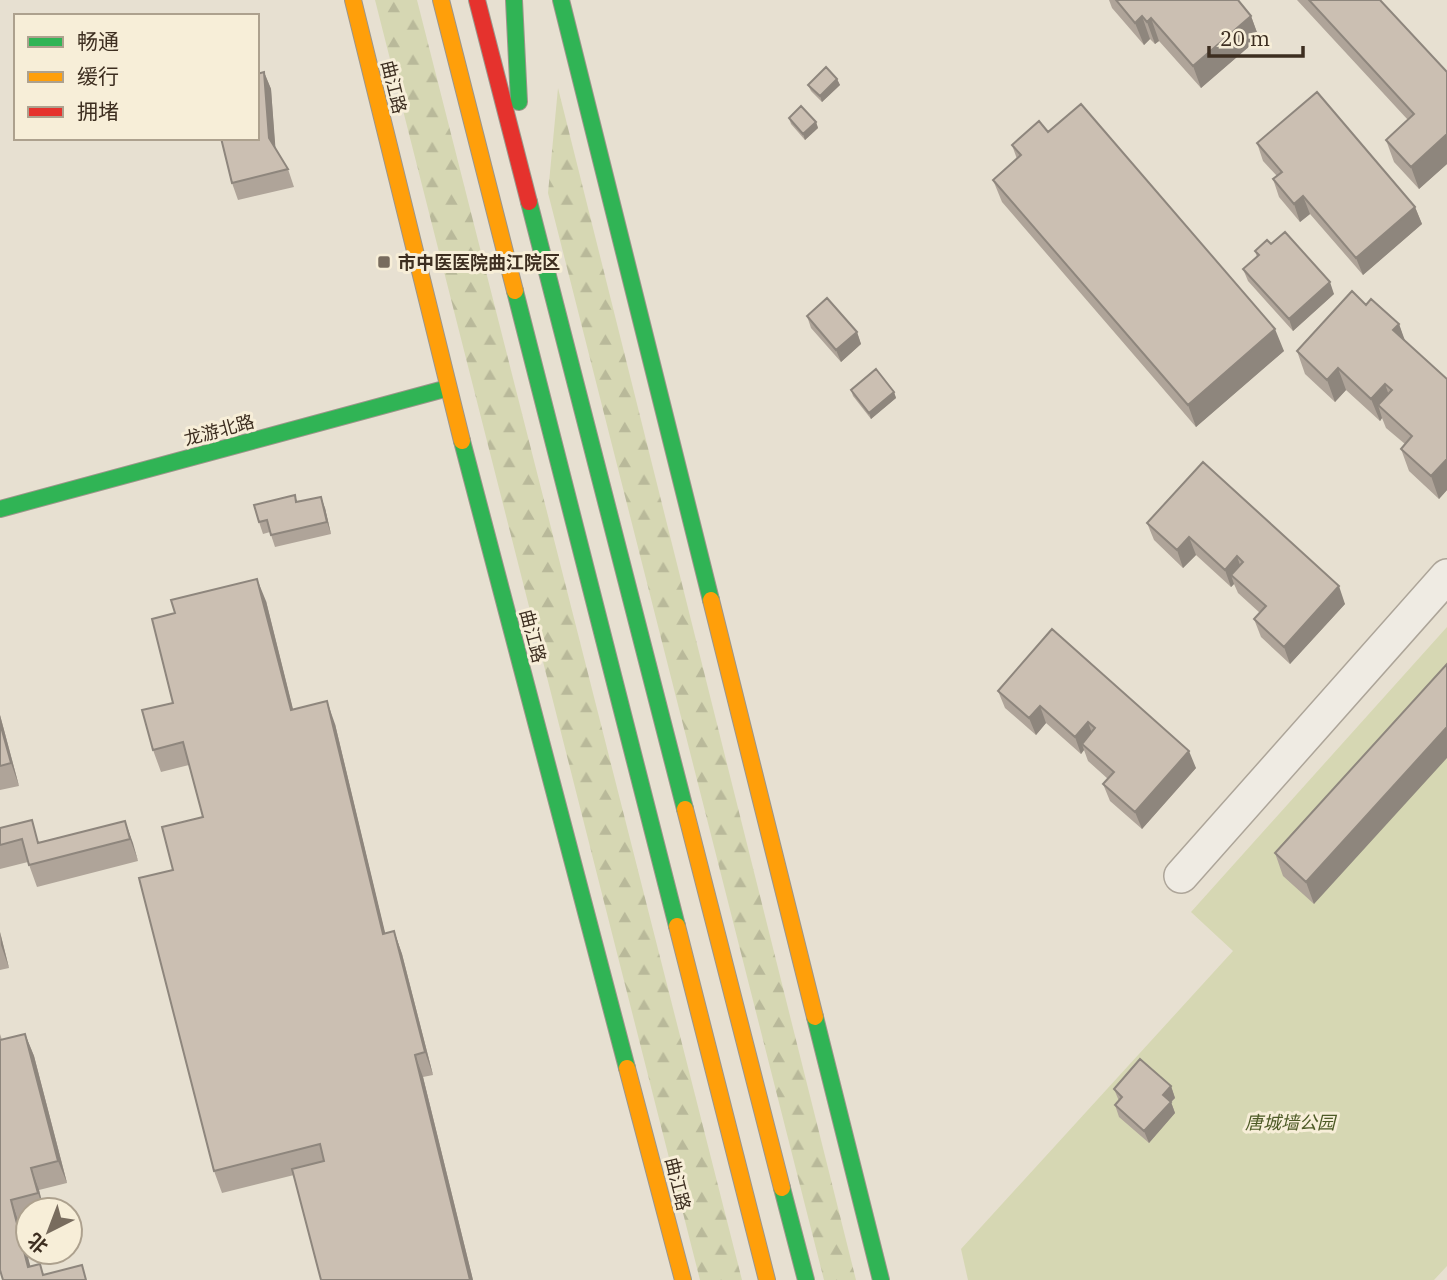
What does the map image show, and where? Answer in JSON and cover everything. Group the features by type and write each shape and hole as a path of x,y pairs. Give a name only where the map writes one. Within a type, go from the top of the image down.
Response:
{"main road":[{"name":"曲江路","path":"353,0 447,388 682,1280"},
{"path":"441,0 767,1280"},
{"path":"477,0 522,184 806,1280"},
{"path":"514,0 522,184"},
{"path":"561,0 881,1280"},
{"name":"龙游北路","path":"0,509 447,388"}],"street":[{"path":"1181,876 1447,576"}],"green space":[{"path":"375,0 417,0 742,1280 700,1280"},
{"path":"558,88 856,1280 824,1280 548,193"},
{"name":"唐城墙公园","path":"1447,627 1447,1266 1434,1280 968,1280 961,1249 1233,951 1191,912"}],"building":[{"path":"1116,0 1238,0 1251,16 1193,66 1151,18 1147,22 1142,16 1135,23"},
{"path":"1309,0 1380,0 1447,72 1447,134 1411,167 1386,140 1414,114"},
{"path":"826,67 837,79 820,96 808,85"},
{"path":"264,72 269,138 288,169 232,183 221,140 259,140 259,73"},
{"path":"1317,92 1415,207 1356,258 1303,196 1294,204 1273,179 1282,172 1257,143"},
{"path":"1081,104 1275,329 1188,405 993,180 1021,155 1012,145 1039,121 1048,132"},
{"path":"801,106 816,122 803,134 789,118"},
{"path":"1285,232 1330,282 1289,319 1243,269 1259,255 1255,251 1267,240 1271,244"},
{"path":"1352,291 1366,305 1371,299 1399,324 1393,330 1447,379 1447,459 1431,476 1401,449 1412,436 1378,405 1392,390 1385,384 1371,399 1338,368 1327,380 1297,351"},
{"path":"827,298 857,332 836,350 807,316"},
{"path":"876,369 894,392 869,413 851,390"},
{"path":"1203,462 1339,586 1284,647 1254,619 1266,606 1231,575 1243,562 1237,556 1225,570 1189,537 1177,550 1147,523"},
{"path":"295,495 296,502 321,497 327,522 271,535 267,520 259,522 254,505"},
{"path":"257,579 291,710 327,701 383,934 394,931 425,1052 415,1055 470,1280 321,1280 292,1169 324,1161 320,1144 214,1171 139,878 173,870 162,827 203,817 183,742 153,750 142,710 173,703 152,619 175,613 171,600"},
{"path":"1052,629 1189,751 1135,812 1103,784 1114,772 1082,744 1095,728 1088,722 1075,737 1040,706 1029,718 998,691"},
{"path":"1447,664 1447,727 1306,882 1275,853"},
{"path":"0,723 11,763 0,766"},
{"path":"32,820 38,843 125,821 130,839 29,865 22,839 0,845 0,828"},
{"path":"25,1034 58,1161 31,1168 38,1193 14,1196 11,1200 14,1212 14,1266 41,1266 43,1275 82,1266 86,1280 3,1280 0,1270 0,1040"},
{"path":"1140,1059 1171,1086 1163,1095 1171,1102 1144,1131 1115,1105 1122,1097 1114,1089"}],"traffic: fast":[{"path":"514,0 519,102"},
{"path":"561,0 711,600"},
{"path":"529,202 685,809"},
{"path":"515,291 677,926"},
{"path":"0,509 448,388"},
{"path":"462,441 627,1068"},
{"path":"815,1017 881,1280"},
{"path":"782,1188 806,1280"}],"traffic: slow":[{"path":"353,0 462,441"},
{"path":"441,0 515,291"},
{"path":"711,600 815,1017"},
{"path":"685,809 782,1188"},
{"path":"677,926 767,1280"},
{"path":"627,1068 683,1280"}],"traffic: jam":[{"path":"477,0 529,202"}],"place":[{"name":"市中医医院曲江院区","path":"384,262"}]}
